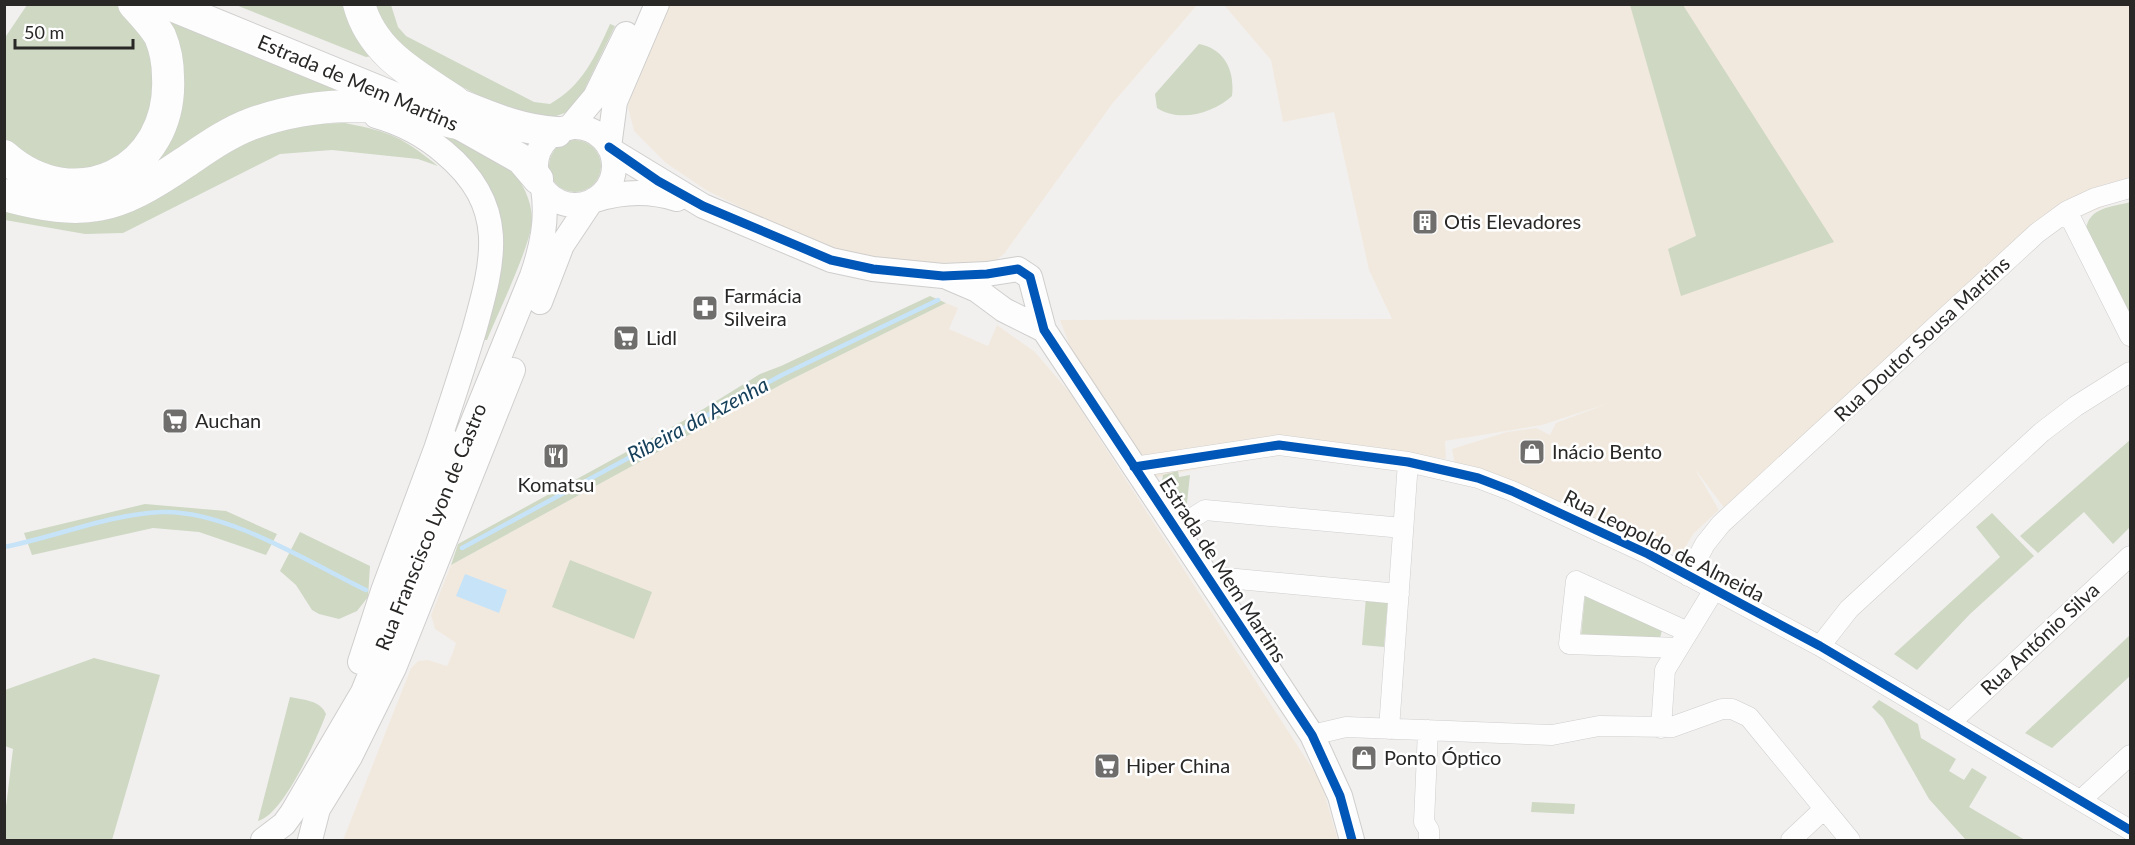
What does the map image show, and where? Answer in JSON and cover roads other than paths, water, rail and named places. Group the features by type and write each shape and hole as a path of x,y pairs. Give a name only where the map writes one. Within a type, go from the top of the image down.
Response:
{"highway":[{"path":"4,156 27,174 38,179 53,183 88,184 113,177 145,153 154,140 164,116 168,99 168,70 160,38 151,22 134,4"},
{"path":"359,4 369,31 390,58 456,112"},
{"path":"4,195 56,207 108,204 138,192 250,124 297,110 329,107 456,112"}],"main road":[{"name":"Estrada de Mem Martins","path":"168,4 456,112 533,131 563,130"},
{"name":"Estrada de Mem Martins","path":"212,4 456,112 521,159 541,184"}],"street":[{"path":"639,4 595,97 563,130 548,138 537,157 541,184 561,203 572,205 592,201 611,182 614,170 610,149 615,102 657,4"},
{"path":"324,760 333,726 355,677 383,591 436,449 460,377 492,259 491,238 484,205 471,179 458,163 411,129 392,120 329,107"},
{"path":"563,130 592,131 610,149"},
{"name":"Estrada de Mem Martins","path":"610,149 703,206"},
{"name":"Rua Franscisco Lyon de Castro","path":"264,840 284,824 363,692 375,664 500,359 540,254 545,223 541,184"},
{"name":"Rua Doutor Sousa Martins","path":"1688,576 1705,544 1721,524 2037,233 2067,211 2095,198 2130,188"},
{"name":"Estrada de Mem Martins","path":"592,201 618,193 636,192 672,197 703,206 831,260 873,269 943,276 1002,272 1011,269 1025,272 1034,285 1044,330 1312,735 1340,796 1352,840"},
{"name":"Rua Franscisco Lyon de Castro","path":"309,840 318,809 350,758 394,668 562,244 592,201"},
{"path":"2067,211 2130,336"},
{"path":"1002,272 992,287 992,294 1001,308 1011,312 1024,309 1035,294"},
{"name":"Estrada de Mem Martins","path":"943,276 977,290 1001,308 1044,330"},
{"path":"436,449 500,359"},
{"path":"1820,646 1849,609 2042,432 2076,406 2130,372"},
{"name":"Rua Leopoldo de Almeida","path":"1134,467 1279,445 1408,462 1452,471 1512,491 1688,576 1820,646 2130,830"},
{"path":"1389,729 1408,462"},
{"path":"1175,530 1205,510 1403,528"},
{"name":"Rua António Silva","path":"1950,723 2130,556"},
{"path":"1206,576 1399,594"},
{"path":"1576,581 1683,640 1569,644 1576,581"},
{"path":"1661,728 1664,679 1669,663 1714,590"},
{"path":"1312,735 1346,727 1552,735 1599,726 1661,728 1682,724 1722,709 1741,711 1749,717 1850,840"},
{"path":"1428,730 1424,822 1430,830 1429,840"},
{"path":"2081,800 2130,755"},
{"path":"1791,840 1824,809"},
{"path":"264,840 284,840"}],"water":[{"path":"465,574 507,590 499,613 456,596"}],"waterway":[{"name":"Ribeira da Azenha","path":"462,548 782,375 938,300"},
{"name":"Ribeira da Azenha","path":"4,547 122,517 162,512 187,514 213,519 240,528 293,552 366,590"}],"place":[{"name":"Otis Elevadores","path":"1425,222"},
{"name":"Farmácia Silveira","path":"705,308"},
{"name":"Lidl","path":"626,338"},
{"name":"Auchan","path":"175,421"},
{"name":"Inácio Bento","path":"1532,452"},
{"name":"Komatsu","path":"556,456"},
{"name":"Ponto Óptico","path":"1364,758"},
{"name":"Hiper China","path":"1107,766"}]}
